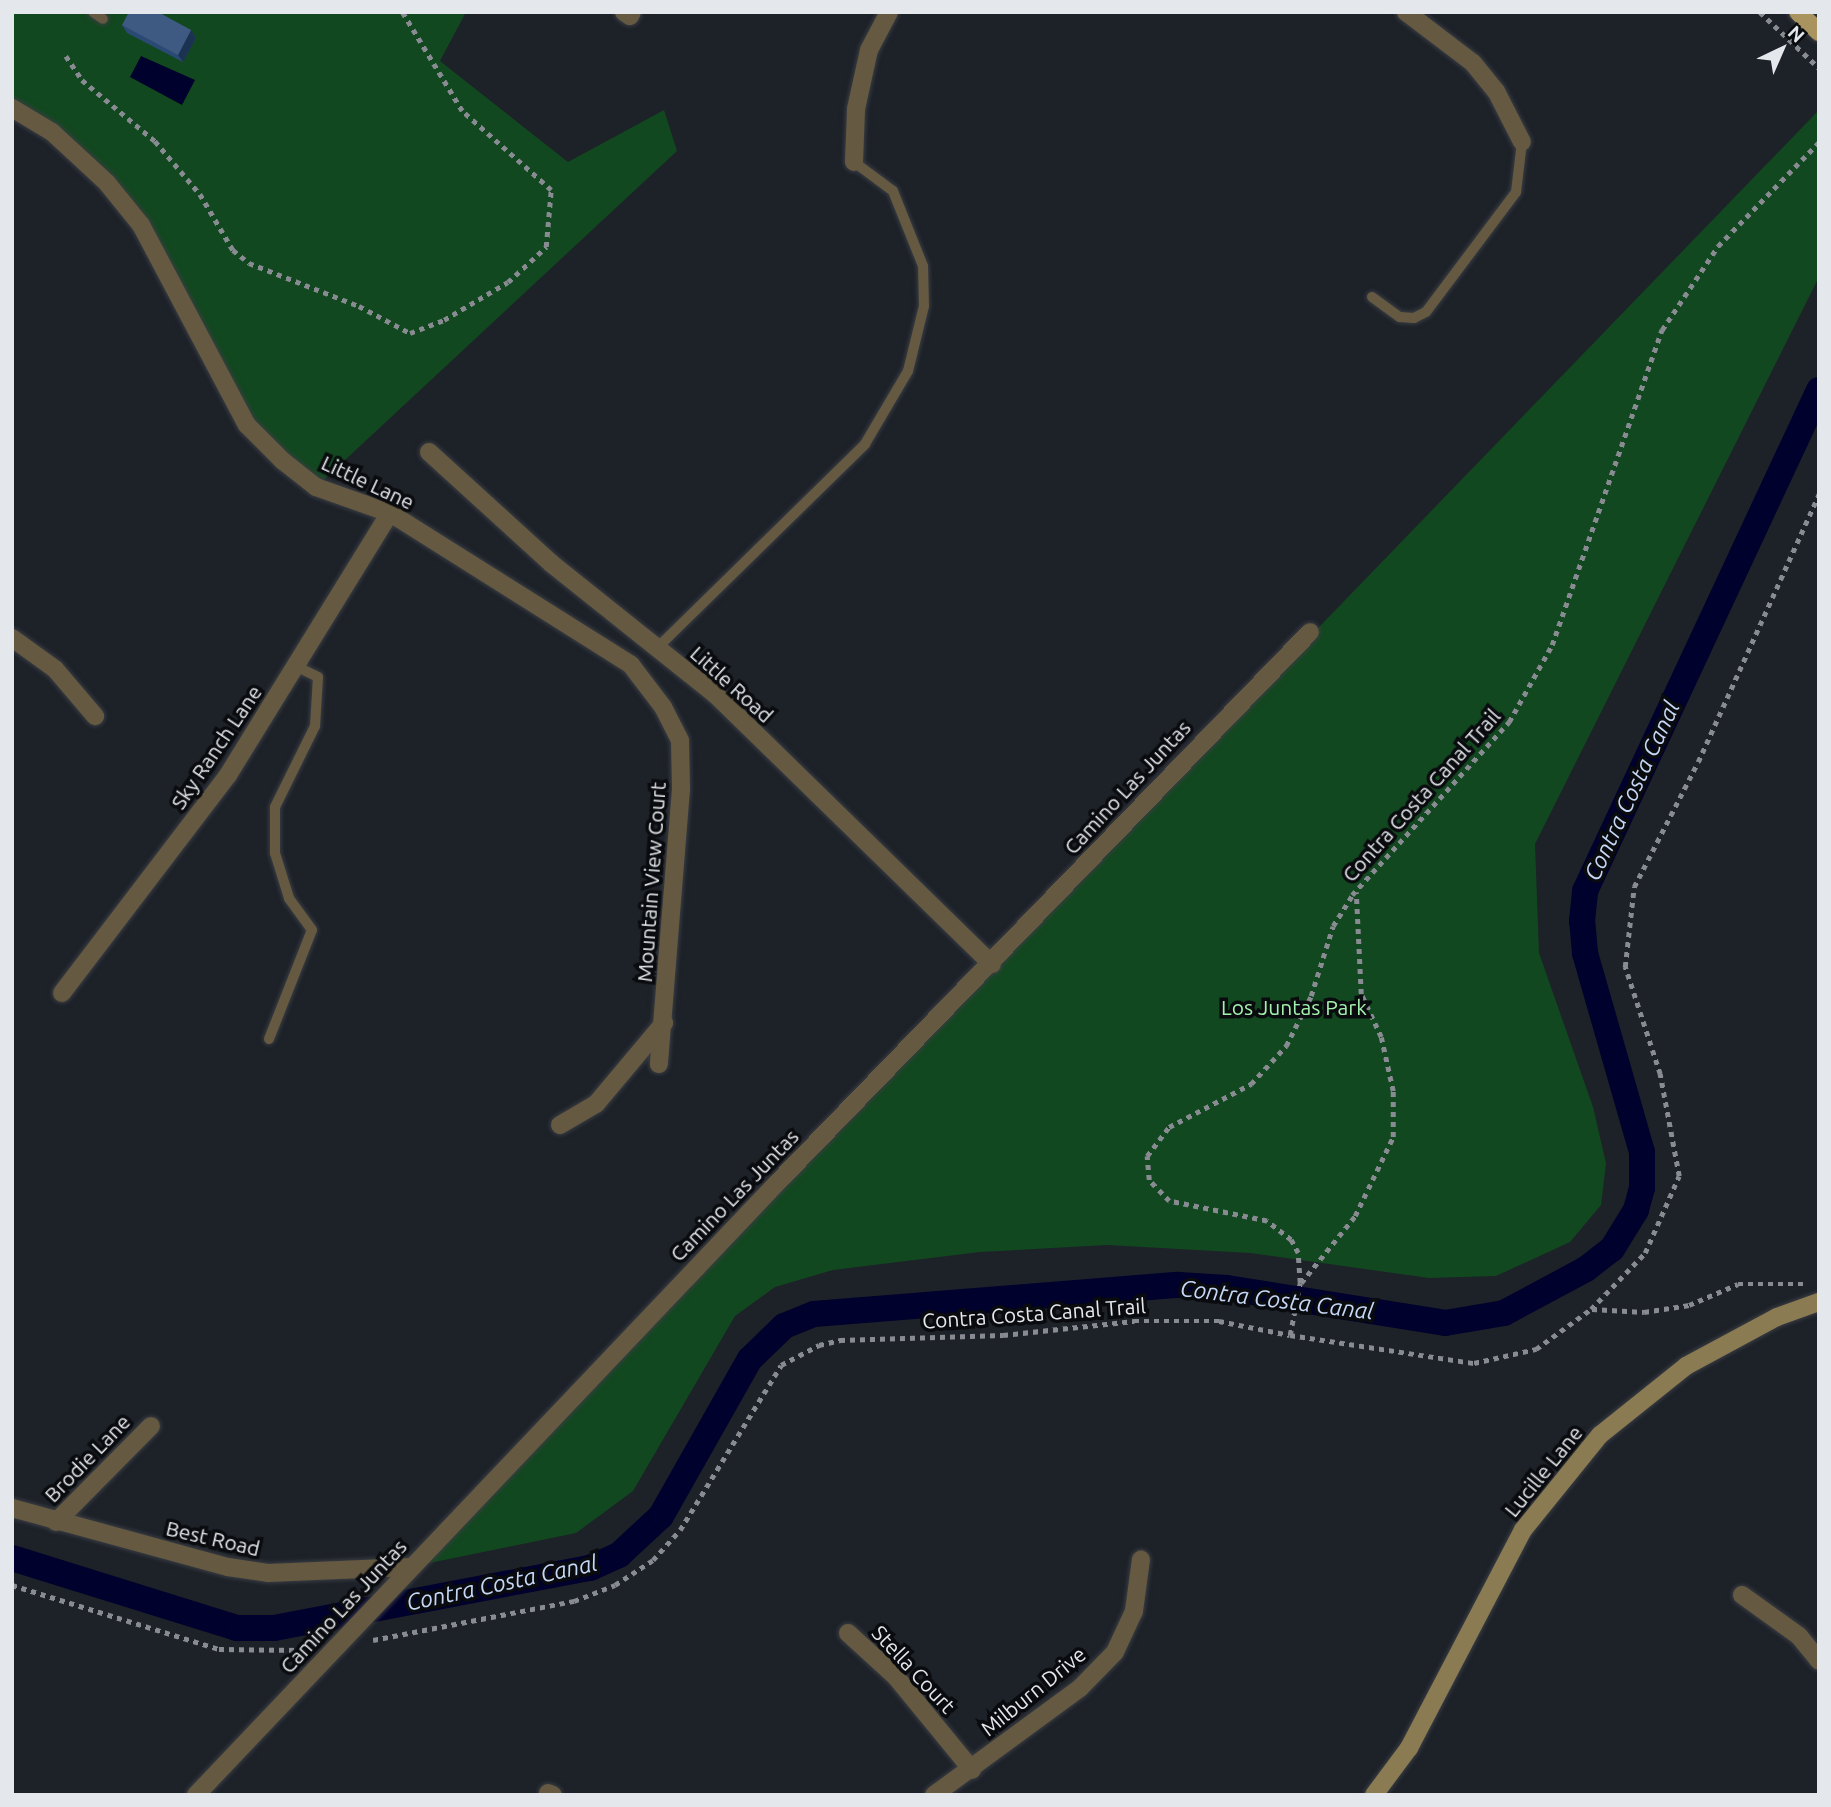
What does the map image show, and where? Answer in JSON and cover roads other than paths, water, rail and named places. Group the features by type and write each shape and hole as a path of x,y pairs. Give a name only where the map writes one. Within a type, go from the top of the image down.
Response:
{"main road":[{"path":"1798,12 1819,32"}],"street":[{"path":"854,162 856,108 866,62 889,12"},
{"path":"1406,12 1473,63 1496,91 1522,142"},
{"name":"Little Lane","path":"12,108 61,141 107,183 141,225 247,425 316,487 390,513 631,665 663,707"},
{"name":"Little Road","path":"429,452 552,564 715,694 992,964"},
{"name":"Sky Ranch Lane","path":"62,993 228,775 390,513"},
{"name":"Camino Las Juntas","path":"196,1795 410,1567 992,964 1196,746 1310,632"},
{"path":"12,638 55,669 95,716"},
{"name":"Mountain View Court","path":"659,1064 681,789 680,741 663,707"},
{"path":"560,1125 596,1104 664,1023"},
{"name":"Lucille Lane","path":"1374,1795 1409,1748 1523,1530 1600,1435 1686,1366 1777,1317 1819,1302"},
{"name":"Brodie Lane","path":"56,1522 151,1426"},
{"name":"Best Road","path":"12,1508 56,1522 268,1573 410,1567"},
{"name":"Milburn Drive","path":"933,1795 972,1770 1080,1688 1115,1652 1134,1611 1141,1559"},
{"path":"1742,1595 1799,1636 1819,1661"},
{"name":"Stella Court","path":"848,1633 897,1677 972,1770"}],"lane":[{"path":"93,12 103,19"},
{"path":"1372,298 1400,317 1414,318 1426,312 1517,192 1522,142"},
{"path":"657,648 864,444 908,371 924,306 923,267 893,191 854,162"},
{"path":"269,1039 312,930 289,898 275,853 275,807 315,726 317,677 295,666"}],"water":[{"path":"141,56 195,80 182,105 130,77"}],"waterway":[{"name":"Contra Costa Canal","path":"12,1558 237,1628 274,1628 590,1568 619,1555 661,1516 750,1359 784,1326 814,1314 1178,1285 1227,1288 1445,1323 1504,1313 1586,1269 1612,1249 1636,1210 1642,1188 1642,1152 1585,953 1582,921 1585,891 1819,390"}],"park label":[{"name":"Los Juntas Park","path":"1294,1007"}]}
